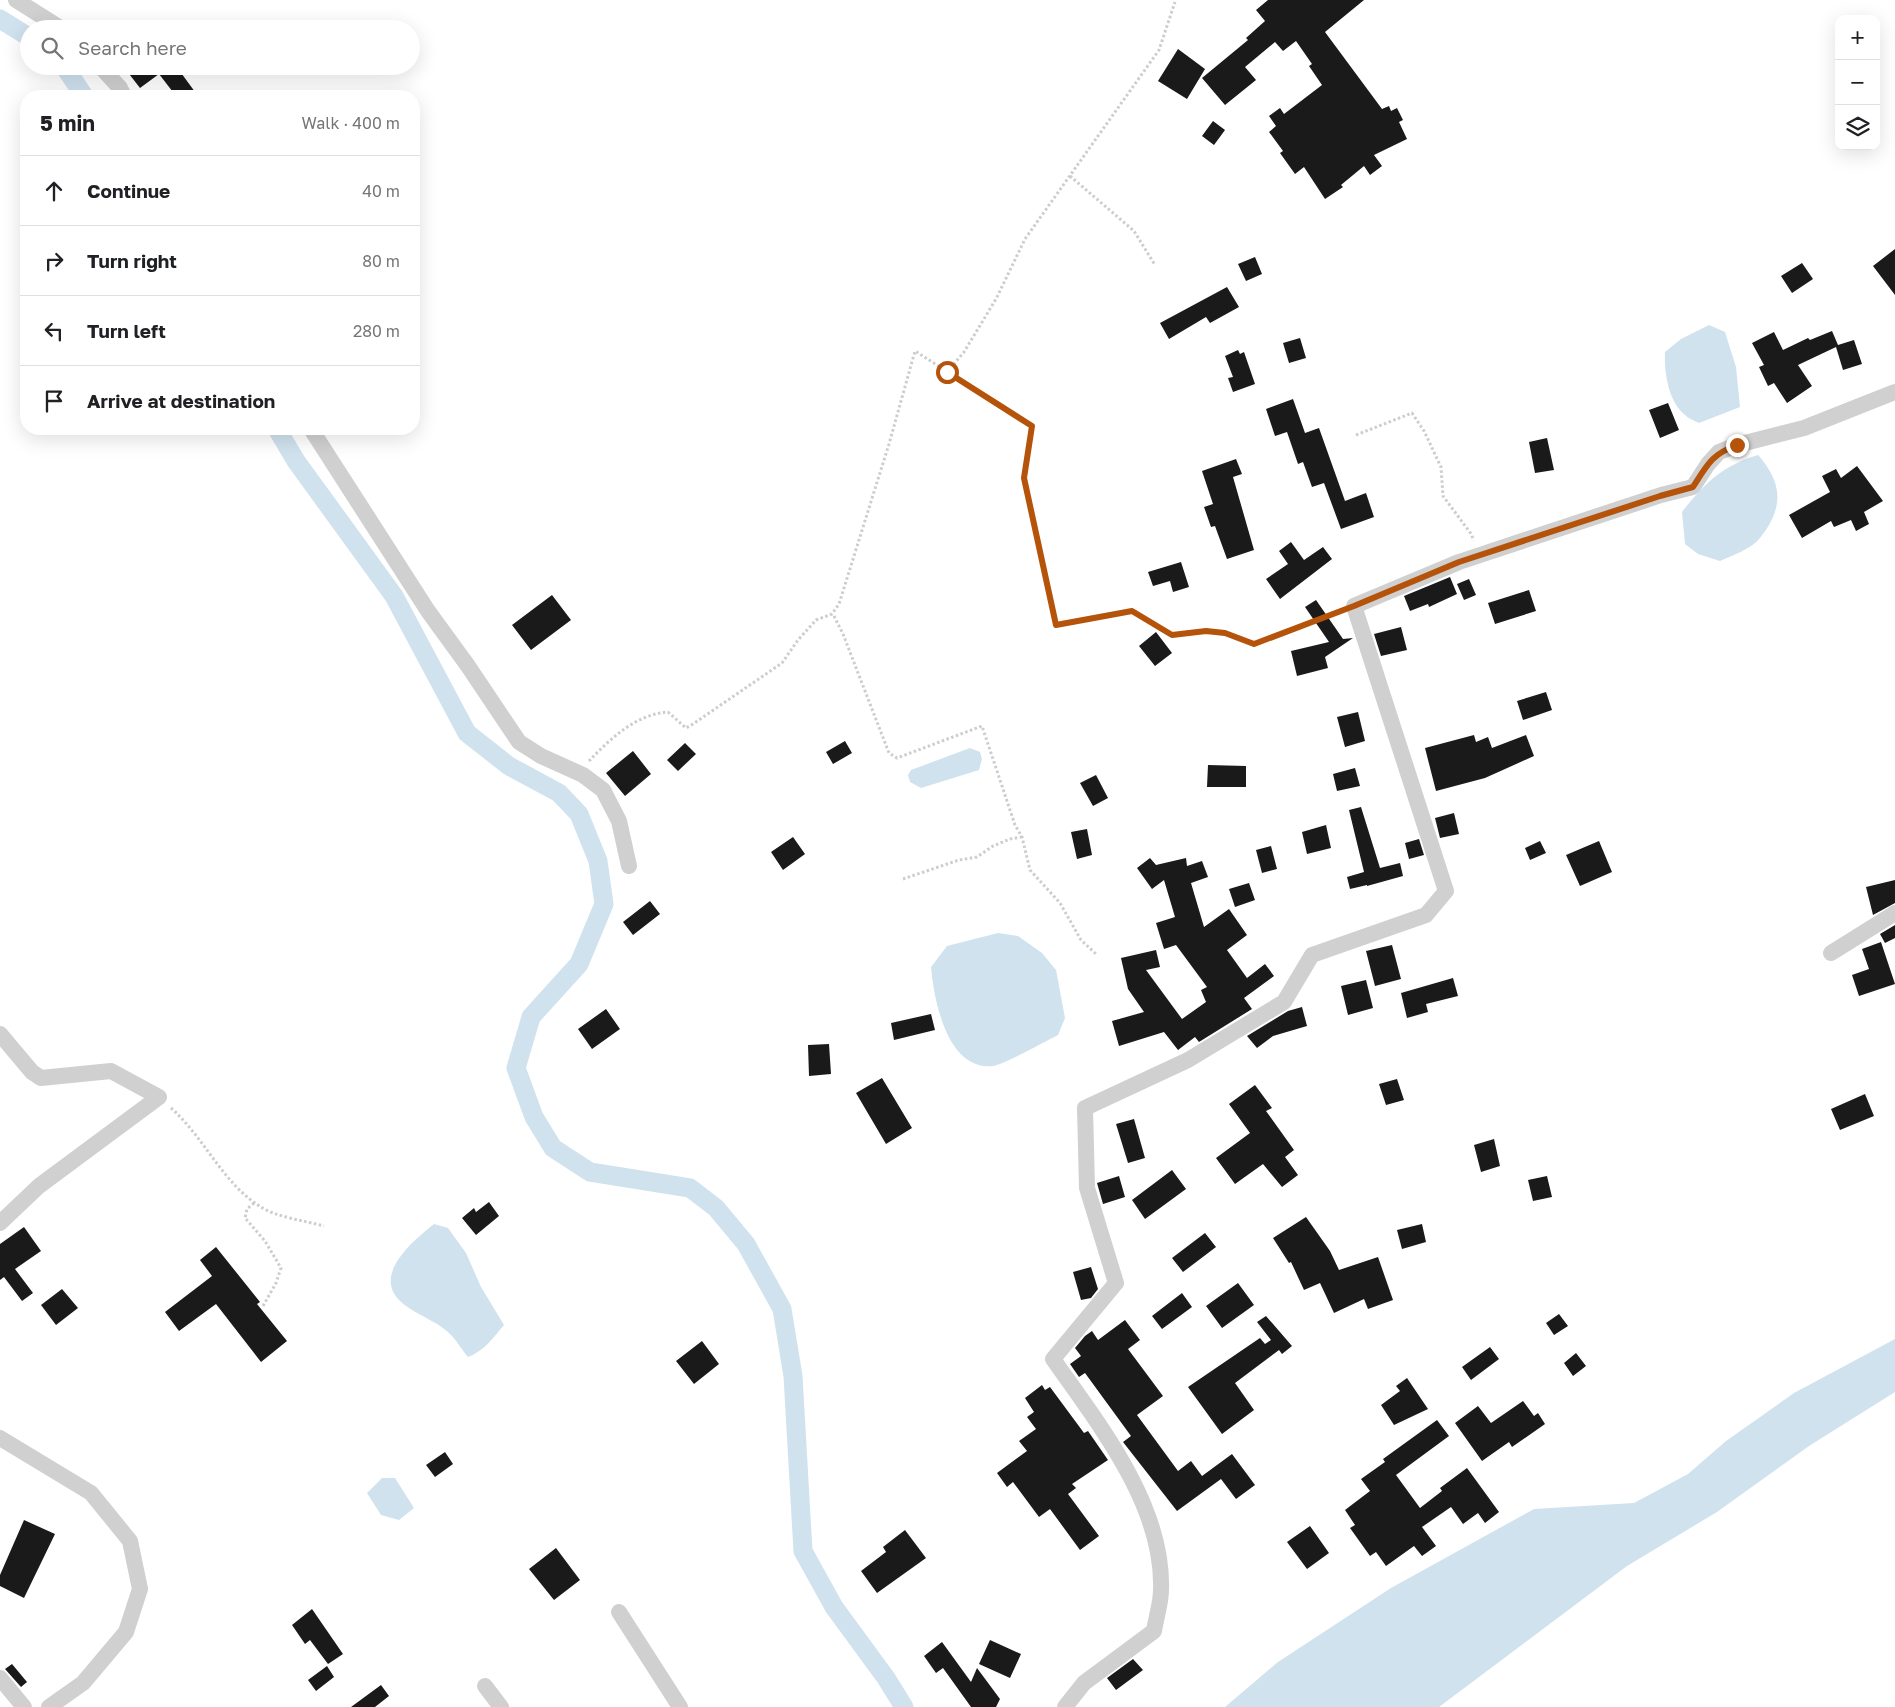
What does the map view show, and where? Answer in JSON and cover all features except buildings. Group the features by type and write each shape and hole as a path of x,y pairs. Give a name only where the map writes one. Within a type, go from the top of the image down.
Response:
{"street":[{"path":"16,0 48,20"},
{"path":"108,75 121,90"},
{"path":"1065,1707 1084,1684 1154,1631 1161,1590 1155,1534 1121,1457 1053,1359 1116,1283 1086,1188 1084,1108 1188,1060 1284,1002 1312,955 1426,915 1446,891 1354,606 1476,557 1660,496 1693,487 1708,464 1719,452 1804,428 1895,392"},
{"path":"314,435 422,603 468,666 519,742 541,756 578,772 603,790 619,821 629,866"},
{"path":"1830,953 1895,914"},
{"path":"0,1034 32,1072 41,1078 111,1071 159,1097 39,1186 0,1223"},
{"path":"0,1438 91,1492 130,1541 140,1588 126,1632 83,1683 49,1707"},
{"path":"619,1612 680,1707"},
{"path":"0,1678 24,1707"},
{"path":"485,1686 501,1707"}],"path":[{"path":"947,372 964,352 996,299 1025,239 1159,50 1175,2"},
{"path":"1070,176 1134,231 1155,266"},
{"path":"578,772 612,736 655,713 668,712 686,728 694,724 782,663 798,640 816,620 832,614 839,604 877,482 914,350 1032,426 1024,478 1056,625 1132,611 1172,635 1206,631 1225,633 1254,644 1354,606"},
{"path":"1356,435 1412,413 1424,431 1441,467 1443,496 1472,535 1476,557"},
{"path":"834,616 843,634 889,753 897,758 982,726 1015,826 1022,837 1030,870 1060,903 1081,940 1096,954"},
{"path":"903,879 959,860 977,857 993,846 1010,839 1022,837"},
{"path":"159,1097 185,1121 244,1196 263,1209 324,1226"},
{"path":"254,1203 247,1209 245,1218 265,1241 280,1268 276,1282 263,1306"}],"water":[{"path":"1709,325 1725,332 1736,367 1740,407 1699,423 1690,419 1679,409 1671,394 1666,377 1665,352 1681,339"},
{"path":"1758,455 1766,465 1776,486 1777,506 1768,527 1752,545 1720,561 1698,554 1685,544 1682,512 1706,484 1724,470"},
{"path":"970,748 980,752 982,759 979,770 921,788 910,782 908,775 911,770"},
{"path":"998,933 1018,936 1042,953 1056,970 1065,1018 1058,1035 998,1065 977,1065 964,1057 954,1046 946,1031 935,997 931,967 947,946"},
{"path":"434,1224 448,1228 466,1253 481,1287 504,1325 484,1348 468,1357 447,1331 409,1308 397,1297 391,1286 391,1275 396,1263 413,1242"},
{"path":"1895,1339 1895,1392 1809,1446 1717,1512 1627,1566 1439,1707 1225,1707 1278,1662 1391,1588 1534,1509 1634,1503 1688,1474 1726,1441 1794,1393"},
{"path":"382,1478 395,1478 414,1508 399,1520 381,1515 367,1493"}],"waterway":[{"path":"0,19 20,31"},
{"path":"70,75 80,90"},
{"path":"281,435 296,461 394,596 467,733 509,766 559,793 579,814 598,861 604,904 579,964 531,1017 516,1068 534,1117 553,1148 590,1172 690,1188 716,1208 746,1244 782,1309 793,1376 803,1551 834,1607 886,1678 904,1707"}],"route":[{"path":"947,372 1032,426 1024,478 1056,625 1132,611 1172,635 1206,631 1225,633 1254,644 1354,606 1459,562 1660,496 1693,487 1708,464 1719,452 1737,445"}]}
